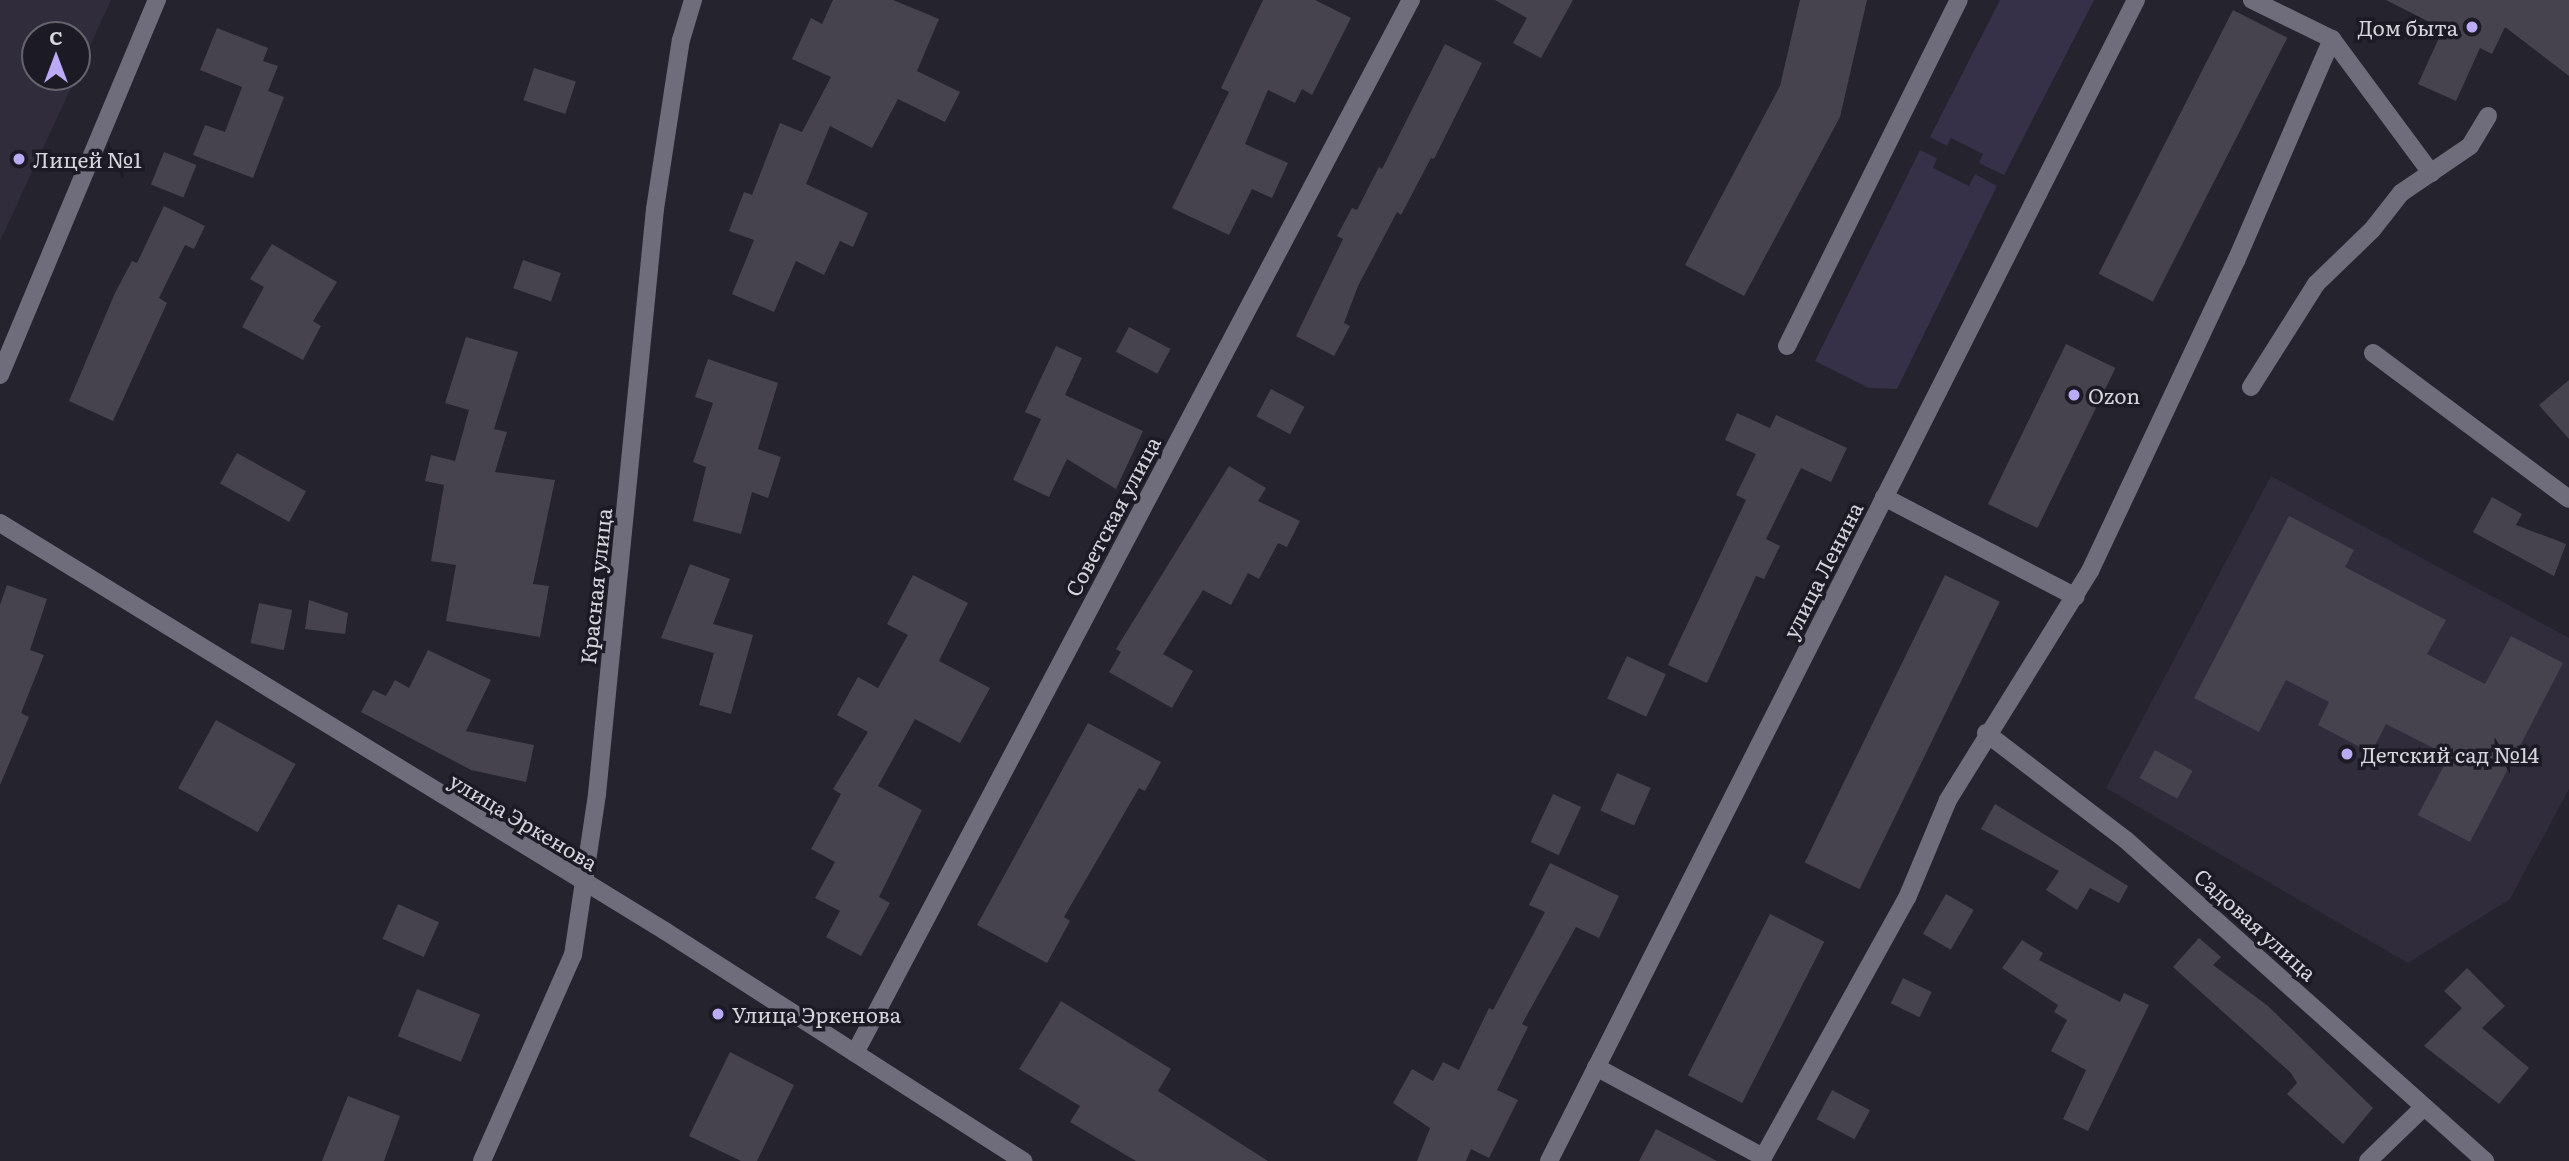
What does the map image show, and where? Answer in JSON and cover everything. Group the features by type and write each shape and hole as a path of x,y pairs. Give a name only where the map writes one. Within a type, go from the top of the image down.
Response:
{"street":[{"path":"0,375 157,0"},
{"name":"Красная улица","path":"482,1161 573,954 597,794 655,209 681,40 693,0"},
{"name":"Советская улица","path":"855,1053 1411,0"},
{"path":"1787,346 1959,0"},
{"name":"улица Ленина","path":"1549,1161 2137,0"},
{"path":"2252,0 2332,39 2431,173"},
{"path":"1596,1067 1762,1159 1907,898 1948,800 1986,733 2076,597 2236,261 2332,39"},
{"path":"2251,387 2316,285 2372,230 2401,193 2470,146 2488,116"},
{"path":"2373,353 2569,499"},
{"path":"1884,497 2076,597"},
{"name":"улица Эркенова","path":"0,523 855,1053 1023,1161"},
{"name":"Садовая улица","path":"1986,733 2126,840 2486,1161"},
{"path":"2368,1161 2424,1107"}],"shaded area":[{"name":"Лицей №1","path":"0,0 111,0 91,44 91,21 21,21 21,91 70,91 0,241"},
{"path":"2000,0 2094,0 2004,175 1979,163 1983,154 1951,138 1947,146 1930,137"},
{"path":"1920,150 1937,158 1933,168 1969,186 1975,174 1997,186 1897,389 1869,388 1815,361"},
{"name":"Детский сад №14","path":"2271,476 2569,638 2569,789 2510,899 2408,963 2106,788"}],"building":[{"path":"833,0 893,0 939,19 917,71 960,92 945,122 898,99 872,148 830,126 806,184 868,213 853,247 840,241 824,275 796,261 774,312 732,294 754,240 729,231 744,192 752,195 780,123 802,132 831,77 792,59 811,18 822,24"},
{"path":"1263,0 1315,0 1351,18 1312,95 1302,89 1295,103 1268,90 1245,144 1288,163 1272,198 1252,189 1229,235 1172,208 1229,92 1221,88"},
{"path":"1495,0 1573,0 1541,58 1513,43 1527,18"},
{"path":"1800,0 1867,0 1840,117 1744,296 1685,265 1780,86"},
{"path":"2386,0 2569,0 2569,76 2505,27 2492,54 2480,48 2456,101 2418,84 2443,29"},
{"path":"2233,10 2287,38 2153,301 2099,274"},
{"path":"217,28 268,48 263,61 278,66 268,91 284,97 253,178 193,155 205,125 225,132 242,87 200,70"},
{"path":"1445,44 1482,63 1434,159 1431,158 1401,215 1397,212 1358,286 1344,323 1350,326 1334,356 1296,336 1343,239 1337,236 1352,208 1357,210 1379,167 1382,169"},
{"path":"534,68 576,82 565,114 523,100"},
{"path":"164,152 196,165 183,198 151,184"},
{"path":"164,206 205,226 194,249 185,245 159,298 167,303 113,421 69,401 115,293 132,261 137,263"},
{"path":"272,244 337,282 313,321 321,326 303,360 242,327 264,287 250,279"},
{"path":"523,260 561,273 551,301 513,288"},
{"path":"1129,327 1170,349 1157,374 1116,352"},
{"path":"466,337 518,352 494,429 507,432 495,472 555,480 533,584 549,586 540,637 446,621 456,565 431,561 444,485 425,481 431,455 455,461 469,410 445,403"},
{"path":"2066,344 2115,368 2037,528 1988,504"},
{"path":"1056,346 1082,358 1065,395 1143,431 1116,489 1067,459 1049,497 1013,480 1041,419 1025,412"},
{"path":"708,359 778,383 758,449 781,457 768,498 752,492 741,534 693,521 706,467 693,462 713,403 695,397"},
{"path":"2569,380 2569,439 2539,405"},
{"path":"1271,389 1305,407 1290,434 1256,416"},
{"path":"1737,413 1770,428 1776,415 1847,448 1831,482 1801,468 1766,539 1780,546 1764,579 1756,576 1707,683 1668,665 1746,500 1736,495 1756,454 1725,440"},
{"path":"237,453 306,491 289,522 220,484"},
{"path":"1229,466 1266,488 1258,501 1300,521 1287,547 1278,543 1259,579 1248,573 1231,605 1203,590 1163,654 1193,671 1172,708 1109,672 1121,652 1116,649"},
{"path":"2492,497 2522,514 2516,525 2566,544 2554,576 2473,532"},
{"path":"2289,516 2354,550 2345,567 2446,620 2427,654 2485,684 2511,636 2563,663 2470,842 2418,815 2449,756 2386,724 2371,753 2318,725 2329,702 2286,680 2259,732 2194,698"},
{"path":"690,564 730,579 713,624 753,635 731,714 699,705 714,653 661,638"},
{"path":"913,575 968,603 939,661 990,688 960,743 915,719 878,786 922,810 879,897 890,903 861,956 826,937 840,911 815,898 835,862 811,849 841,794 833,789 868,732 837,715 858,677 878,688 908,635 887,624"},
{"path":"1945,575 2000,602 1860,889 1805,863"},
{"path":"7,585 47,599 30,650 44,655 21,713 29,717 0,785 0,605"},
{"path":"309,600 348,613 345,634 305,629"},
{"path":"259,603 292,610 284,650 250,643"},
{"path":"428,650 491,680 466,731 534,745 526,782 471,770 361,712 373,690 386,696 395,680 409,688"},
{"path":"1627,656 1666,674 1646,717 1607,699"},
{"path":"216,720 296,764 258,832 178,788"},
{"path":"1088,723 1161,762 1145,791 1139,788 1064,917 1070,921 1047,963 977,925"},
{"path":"2155,750 2193,771 2177,799 2139,778"},
{"path":"1617,773 1651,788 1634,826 1600,810"},
{"path":"1553,794 1581,807 1559,855 1531,842"},
{"path":"1995,804 2128,886 2119,903 2090,888 2077,910 2046,890 2059,871 1981,829"},
{"path":"1550,863 1619,896 1599,938 1576,927 1522,1024 1528,1027 1497,1090 1518,1100 1489,1158 1471,1149 1466,1161 1417,1161 1430,1128 1393,1103 1412,1069 1433,1081 1443,1062 1459,1070 1489,1008 1493,1010 1545,912 1529,905"},
{"path":"1946,894 1974,910 1951,950 1923,934"},
{"path":"398,904 439,922 424,957 383,939"},
{"path":"1770,914 1824,942 1742,1103 1688,1075"},
{"path":"2199,938 2221,957 2213,965 2268,1006 2373,1108 2343,1144 2287,1094 2297,1083 2291,1073 2173,967"},
{"path":"2022,940 2043,953 2039,960 2120,1002 2124,993 2149,1005 2088,1131 2063,1119 2086,1070 2051,1051 2067,1020 2054,1012 2058,1005 2002,968"},
{"path":"2467,968 2505,1006 2482,1028 2529,1068 2499,1104 2424,1046 2462,1008 2444,991"},
{"path":"1903,978 1932,992 1919,1017 1891,1003"},
{"path":"417,989 480,1014 461,1062 398,1036"},
{"path":"1061,1001 1171,1069 1158,1091 1268,1161 1136,1161 1070,1122 1080,1106 1019,1069"},
{"path":"730,1052 794,1085 757,1161 741,1161 689,1136"},
{"path":"1832,1090 1870,1110 1854,1139 1817,1119"},
{"path":"348,1096 400,1116 384,1161 322,1161"},
{"path":"1656,1129 1717,1161 1639,1161"}],"place":[{"name":"Дом быта","path":"2472,27"},
{"name":"Лицей №1","path":"19,159"},
{"name":"Ozon","path":"2074,395"},
{"name":"Детский сад №14","path":"2347,754"},
{"name":"Улица Эркенова","path":"718,1014"}]}
